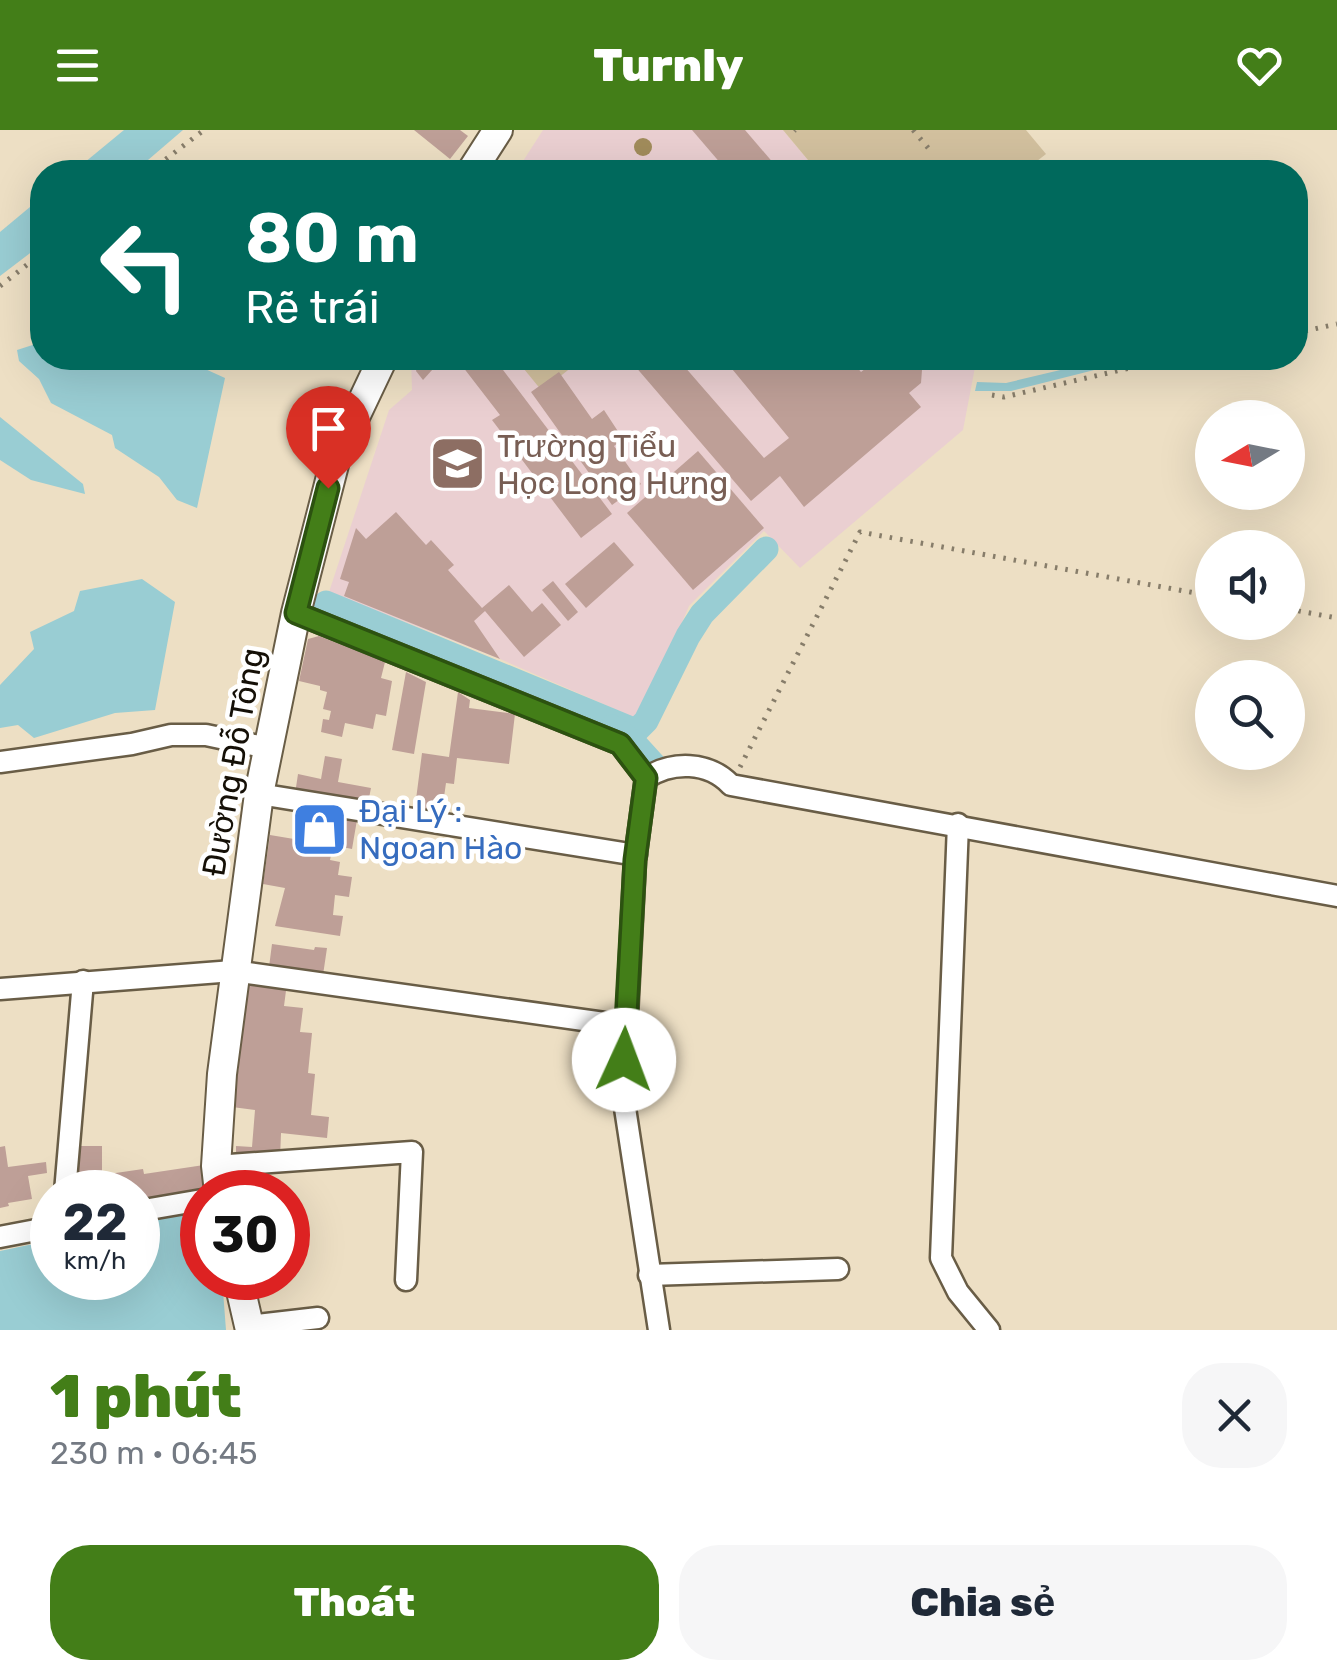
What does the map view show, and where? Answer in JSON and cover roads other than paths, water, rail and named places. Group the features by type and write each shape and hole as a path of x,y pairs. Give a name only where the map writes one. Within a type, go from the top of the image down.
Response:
{"main road":[{"path":"479,160 498,130"},
{"name":"Đường Đỗ Tông","path":"219,1170 233,972 268,748 296,613 336,457 377,370"},
{"path":"243,1300 249,1328"}],"street":[{"path":"296,613 620,744 646,778 636,855 623,1095 659,1330"},
{"path":"0,762 132,744 171,734 206,735 268,748"},
{"path":"646,778 664,766 683,765 722,776 730,784 1337,896"},
{"path":"259,794 636,855"},
{"path":"958,824 940,1258 958,1292 990,1330"},
{"path":"0,989 233,972 626,1026"},
{"path":"67,1170 82,981"},
{"path":"283,1170 412,1152 406,1280"},
{"path":"0,1237 30,1231"},
{"path":"649,1275 838,1269"},
{"path":"249,1328 318,1318"}],"water":[{"path":"124,130 183,130 148,160 88,160"},
{"path":"30,207 30,253 0,276 0,232"},
{"path":"30,346 30,370 207,370 225,378 197,508 177,500 159,477 115,448 112,435 51,403 39,379 19,361 17,350"},
{"path":"1061,370 1094,370 1011,391 975,391 977,382 1006,383"},
{"path":"0,417 83,484 85,494 31,480 0,460"},
{"path":"142,579 175,602 155,710 115,713 34,738 18,725 0,728 0,685 34,649 30,632 74,611 80,591"},
{"path":"180,1212 180,1300 224,1300 226,1330 0,1330 0,1251 30,1245 30,1300 160,1300 160,1217"}],"waterway":[{"path":"326,603 636,731 646,721 702,614 766,549"},
{"path":"612,727 654,765"}],"place":[{"name":"Trường Tiểu Học Long Hưng","path":"458,464"},
{"name":"Đại Lý : Ngoan Hào","path":"320,829"}]}
